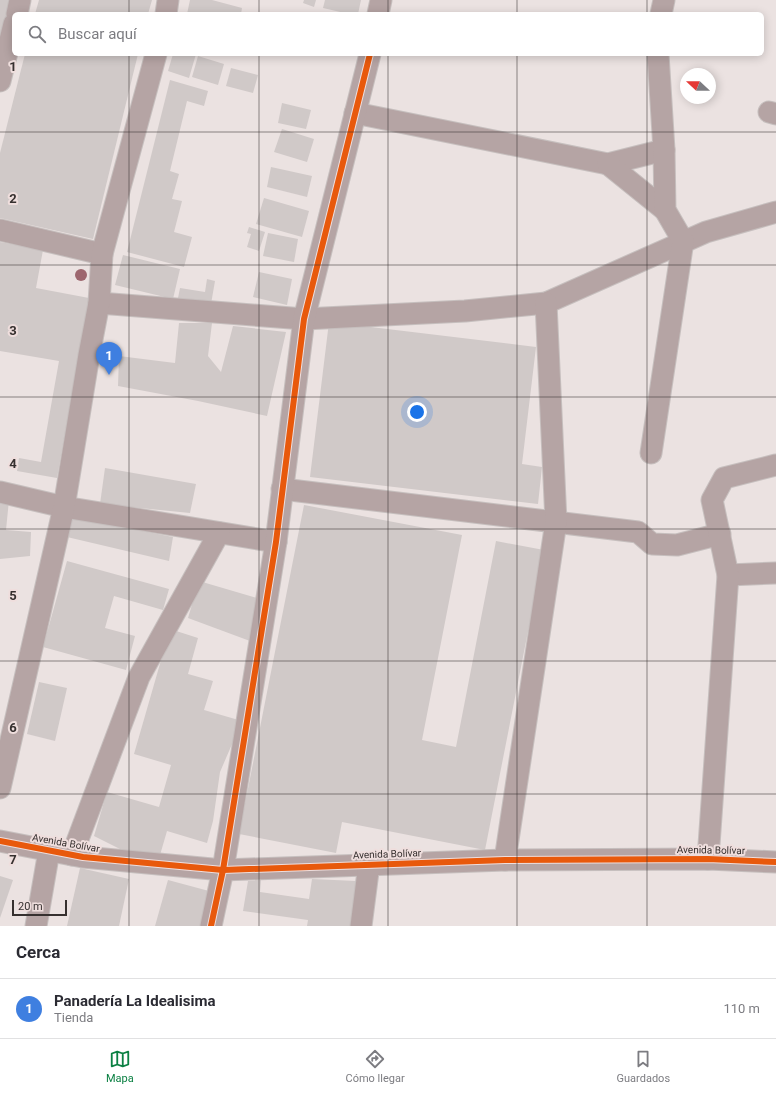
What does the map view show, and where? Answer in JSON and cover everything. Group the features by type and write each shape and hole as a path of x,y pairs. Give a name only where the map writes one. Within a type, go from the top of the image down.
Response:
{"street":[{"path":"17,12 20,0"},
{"path":"166,12 168,0"},
{"path":"378,12 381,0"},
{"path":"661,12 664,0"},
{"path":"0,81 12,32"},
{"path":"0,788 64,507 99,304 102,254 155,56"},
{"path":"211,926 223,870 276,542 304,319 369,56"},
{"path":"658,56 664,150 665,210"},
{"path":"355,113 608,164 664,150"},
{"path":"608,164 665,210 683,241 651,454"},
{"path":"99,304 304,319 465,311 546,303 683,241 706,232 776,212"},
{"path":"0,230 102,254"},
{"path":"505,860 556,522 546,303"},
{"path":"708,859 728,574 712,500 724,478 776,465"},
{"path":"282,489 638,532 652,544 677,545 720,534"},
{"path":"0,492 64,507 276,542"},
{"path":"72,855 139,677 219,533"},
{"path":"728,574 776,573"},
{"name":"Avenida Bolívar","path":"0,841 83,857 223,870 505,860 708,859 776,862"},
{"path":"36,926 49,851"},
{"path":"361,926 369,864"}],"building":[{"path":"0,0 10,0 1,42 0,42"},
{"path":"39,0 152,0 149,12 36,12"},
{"path":"190,0 212,0 242,8 241,12 187,12"},
{"path":"304,0 316,0 314,7 303,3"},
{"path":"325,0 361,0 358,12 340,12 323,8"},
{"path":"24,56 138,56 93,239 0,218 0,153"},
{"path":"172,56 195,56 189,78 168,71"},
{"path":"198,56 224,64 218,85 192,77"},
{"path":"231,68 258,75 253,93 226,86"},
{"path":"170,80 208,91 204,106 187,101 170,171 179,174 172,199 182,201 174,232 192,237 184,267 127,252"},
{"path":"282,103 311,110 306,129 278,123"},
{"path":"282,129 314,139 307,162 274,152"},
{"path":"271,167 312,176 307,197 267,187"},
{"path":"264,198 309,211 302,237 256,224"},
{"path":"249,227 265,232 259,251 247,247 251,234 247,233"},
{"path":"268,233 298,239 294,262 263,256"},
{"path":"0,242 43,250 36,288 89,298 57,478 17,471 19,458 41,462 59,361 0,351"},
{"path":"123,255 180,269 173,299 115,285"},
{"path":"259,272 292,279 287,305 253,297"},
{"path":"207,279 215,281 211,304 178,298 180,288 205,292"},
{"path":"329,322 536,347 522,464 542,467 538,504 310,477"},
{"path":"179,323 212,323 208,356 221,372 233,326 286,332 267,416 118,386 119,356 175,363"},
{"path":"105,468 196,484 190,513 100,504"},
{"path":"0,499 9,500 6,530 31,532 30,556 0,559"},
{"path":"304,505 462,535 422,740 456,747 496,541 544,550 485,850 342,822 336,853 239,834"},
{"path":"71,517 173,537 169,561 67,537"},
{"path":"67,561 169,589 163,610 114,596 105,628 135,636 126,670 43,647"},
{"path":"199,581 257,598 250,641 188,618"},
{"path":"170,629 198,638 188,674 213,681 204,710 242,721 220,772 213,821 207,843 167,831 160,855 146,862 94,836 107,792 159,807 171,765 134,754"},
{"path":"39,682 67,688 55,741 27,734"},
{"path":"80,868 129,879 119,926 67,926"},
{"path":"0,876 13,880 0,918"},
{"path":"312,879 356,881 350,926 307,926 308,920 243,911 248,881 261,880 260,892 309,899"},
{"path":"168,880 209,891 201,926 155,926"}],"cycle path":[{"path":"211,926 223,870 276,542 304,319 370,56"},
{"path":"0,841 83,857 223,870 505,860 708,859 776,862"}],"place":[{"name":"Panadería La Idealisima","path":"109,375"}]}
